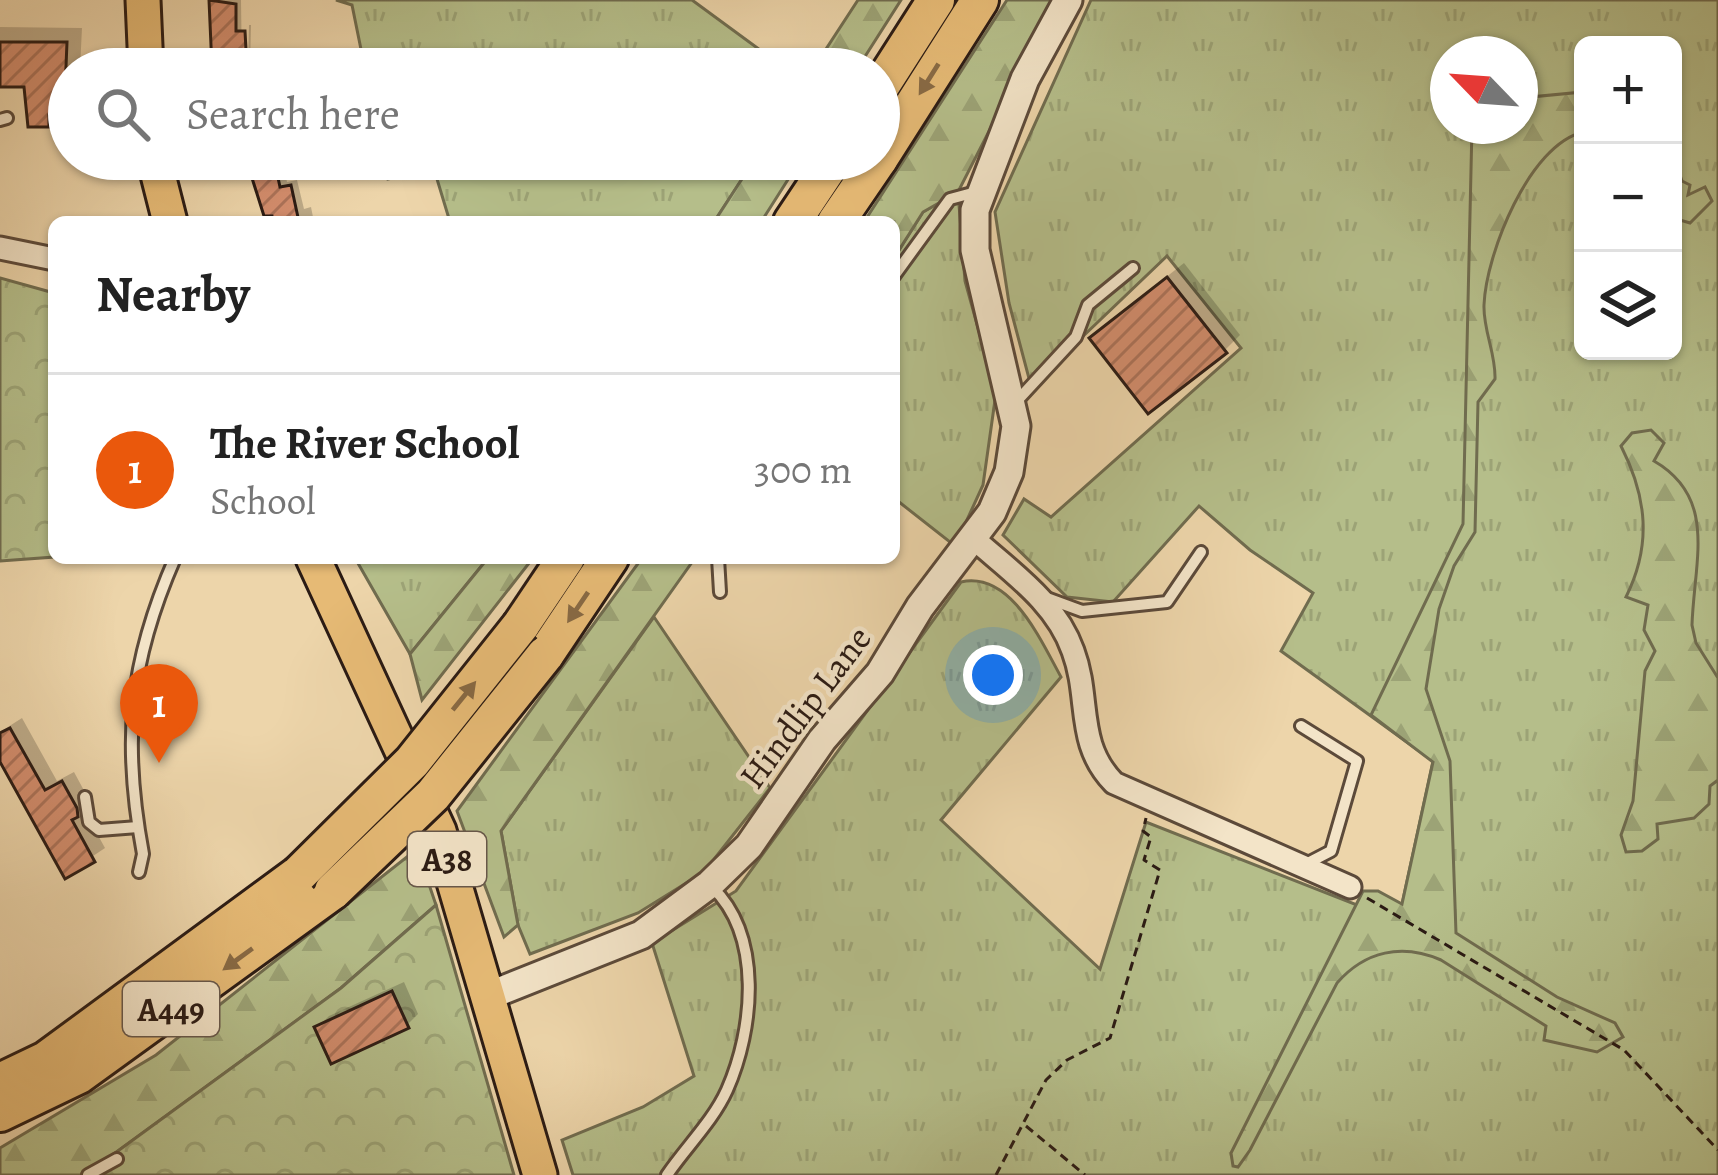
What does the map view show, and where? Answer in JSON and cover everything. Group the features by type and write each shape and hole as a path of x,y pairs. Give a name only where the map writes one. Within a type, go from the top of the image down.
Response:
{"highway":[{"path":"900,56 936,0"},
{"path":"900,126 980,0"},
{"path":"795,216 820,180"},
{"path":"840,216 865,180"},
{"name":"A449","path":"0,1082 46,1060 299,874 412,762 521,626 562,564"},
{"name":"A449","path":"0,1113 79,1075 333,890 433,794 545,656 606,564"}],"main road":[{"path":"143,0 145,48"},
{"path":"159,180 168,216"},
{"name":"A38","path":"317,564 439,831 540,1175"}],"street":[{"name":"Hindlip Lane","path":"488,996 641,935 710,884 748,846 821,740 880,673 920,607 974,538 1009,472 1013,405 974,250 980,192 1025,79 1068,0"},
{"path":"0,248 48,259"},
{"path":"974,538 1057,616 1074,653 1093,761 1114,783 1350,887"}],"lane":[{"path":"900,268 950,199 980,192"},
{"path":"1013,405 1067,349 1088,305 1133,268"},
{"path":"1036,594 1082,610 1167,602 1201,552"},
{"path":"139,872 143,854 131,698 150,620 173,564"},
{"path":"718,564 720,592"},
{"path":"1300,866 1330,851 1357,761 1301,725"},
{"path":"85,797 88,822 99,830 138,827"},
{"path":"667,1175 726,1093 742,1035 748,969 744,940 734,908 710,884"},
{"path":"88,1175 117,1159"}],"path":[{"path":"996,1175 1026,1126 1046,1080 1067,1060 1109,1039 1160,870 1144,860 1151,838 1143,830 1149,798"},
{"path":"1350,887 1624,1050 1718,1150"},
{"path":"1026,1126 1085,1175"}],"green space":[{"path":"336,0 692,0 757,48 361,48 352,5"},
{"path":"858,0 901,0 870,48 827,48"},
{"path":"1007,0 1056,0 958,192 923,212 900,248 900,216 868,216 891,180 900,180 900,166"},
{"path":"1091,0 1718,0 1718,1175 573,1175 562,1140 643,1107 694,1076 652,943 736,891 961,582 979,581 1009,598 1034,628 1061,677 941,820 1100,969 1146,822 1367,909 1402,904 1433,761 1281,651 1313,593 1250,550 1199,506 1113,602 1067,597 1003,535 1024,499 1051,517 1241,348 1167,256 1031,386 1009,303 995,212"},
{"path":"1574,93 1574,136 1545,157 1528,179 1493,258 1484,305 1495,379 1478,402 1475,532 1454,566 1439,609 1426,689 1450,761 1456,933 1557,997 1615,1023 1623,1037 1597,1052 1544,1040 1546,1026 1441,960 1398,951 1372,957 1337,983 1250,1150 1238,1167 1233,1166 1231,1153 1363,891 1378,891 1402,904 1433,762 1371,715 1463,524 1472,144 1538,144 1538,96"},
{"path":"437,180 741,180 718,216 448,216"},
{"path":"741,180 788,180 765,216 718,216"},
{"path":"1682,181 1690,185 1688,195 1705,187 1712,201 1690,223 1682,221"},
{"path":"958,192 965,281 996,393 983,485 955,546 900,503 900,248 923,212"},
{"path":"0,278 48,291 48,557 0,561"},
{"path":"1651,430 1664,443 1654,461 1674,476 1695,512 1698,555 1692,625 1696,643 1718,678 1718,780 1710,786 1709,804 1694,818 1657,824 1658,839 1642,851 1626,852 1621,835 1633,801 1645,671 1655,651 1644,630 1648,605 1626,597 1640,559 1643,521 1636,484 1621,446 1632,433"},
{"path":"358,564 483,564 410,654"},
{"path":"483,564 528,564 422,700 410,654"},
{"path":"638,564 691,564 501,831 518,925 504,937 457,811"},
{"path":"654,617 770,788 704,872 638,913 530,954 518,925 501,831"},
{"path":"417,849 436,905 341,988 85,1175 0,1175 0,1148 156,1055"},
{"path":"436,905 514,1175 85,1175 341,988"}],"building":[{"path":"209,0 236,4 236,31 245,31 246,48 211,48"},
{"path":"0,42 67,42 67,48 48,48 48,127 28,127 24,87 0,87"},
{"path":"253,180 291,185 298,216 264,216"},
{"path":"1167,277 1227,353 1148,414 1089,338"},
{"path":"10,728 45,790 62,781 77,808 78,817 72,820 95,862 65,879 0,762 0,733"},
{"path":"392,991 409,1028 331,1064 314,1027"}],"place":[{"name":"The River School","path":"159,763"}]}
